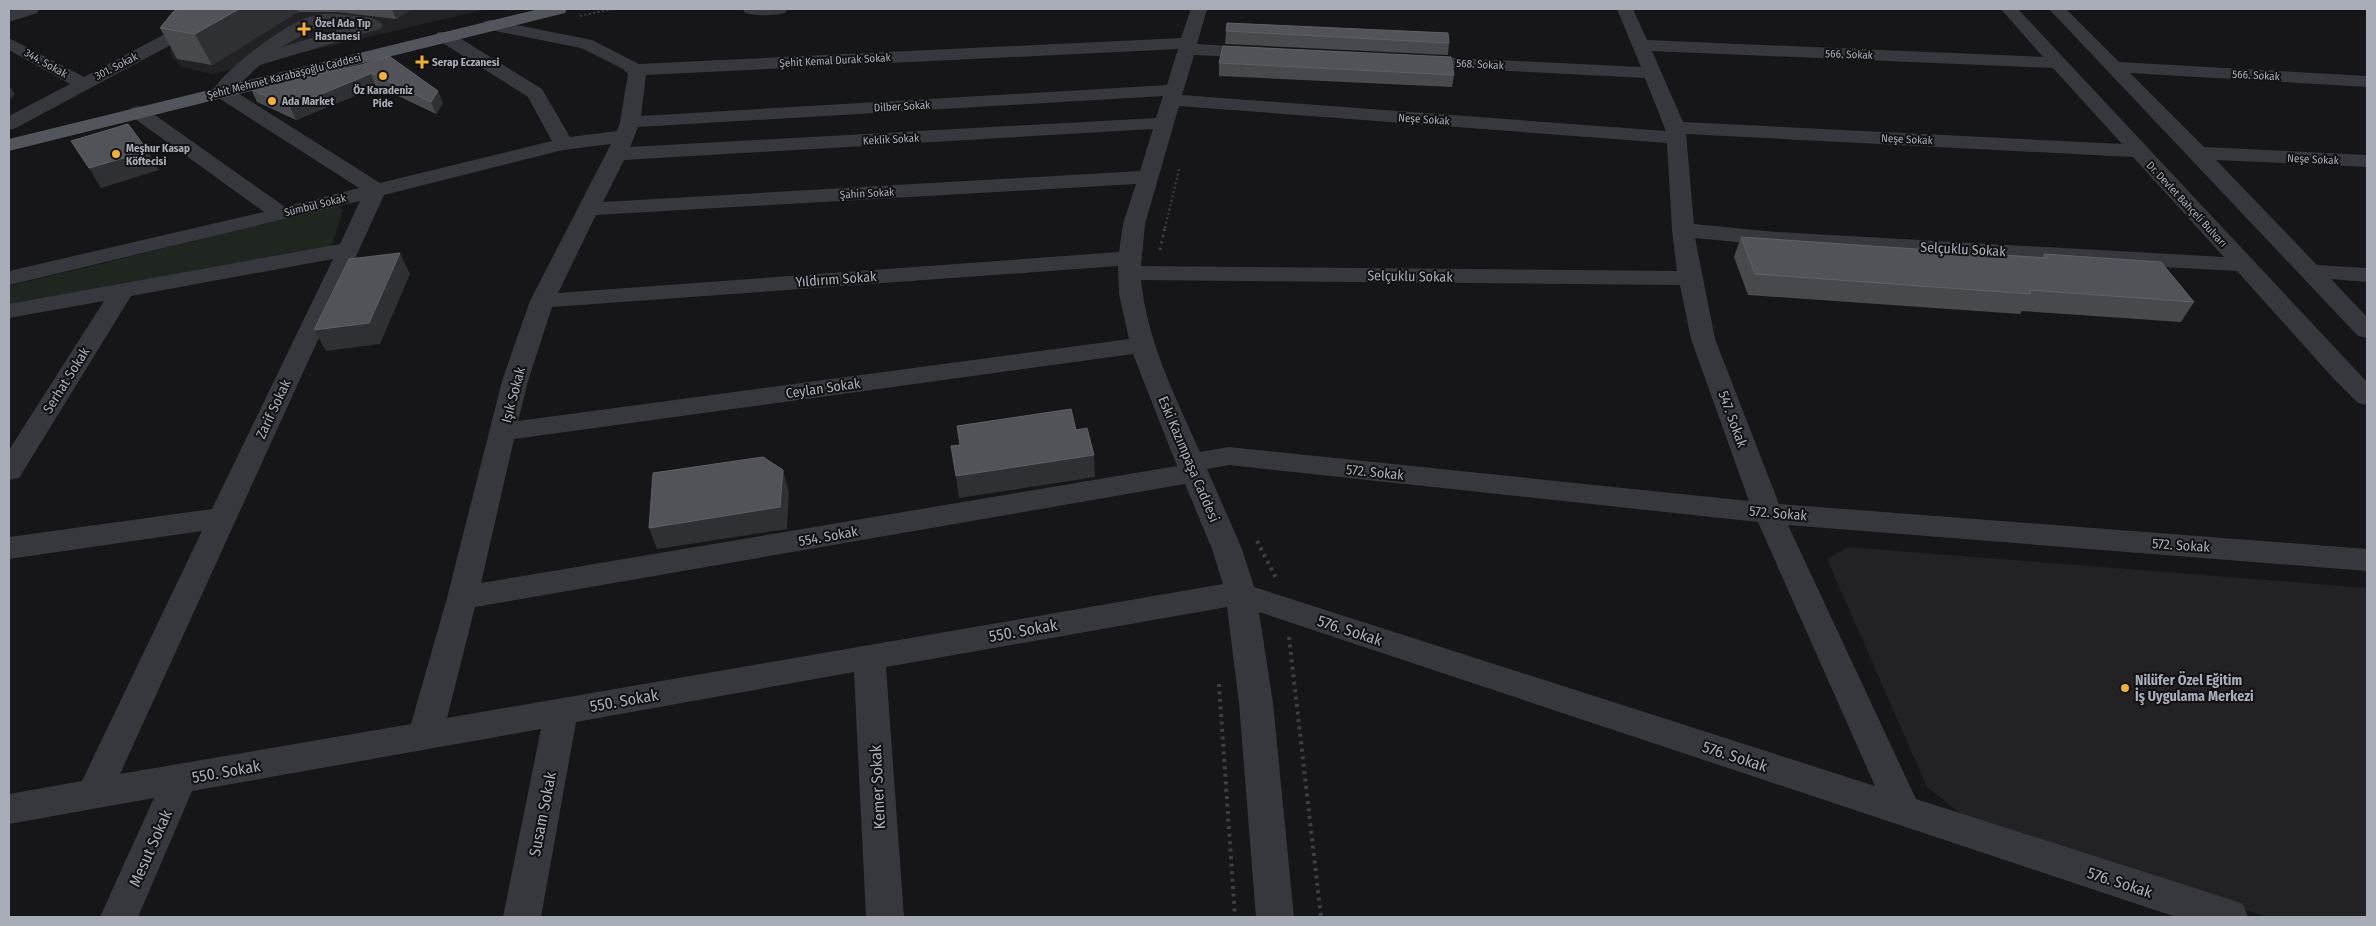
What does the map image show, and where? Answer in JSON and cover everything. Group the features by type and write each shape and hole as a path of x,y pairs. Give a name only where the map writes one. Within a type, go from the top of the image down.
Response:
{"main road":[{"name":"Şehit Mehmet Karabaşoğlu Caddesi","path":"9,144 548,10"}],"street":[{"path":"9,17 31,9"},
{"name":"301. Sokak","path":"9,124 82,83 224,9"},
{"path":"751,9 779,9"},
{"name":"Eski Kazımpaşa Caddesi","path":"1198,9 1134,224 1129,265 1130,286 1142,345 1227,548 1241,594 1256,703 1275,917"},
{"name":"547. Sokak","path":"1620,9 1653,73 1676,133 1683,230 1690,278 1703,339 1768,513 1904,811"},
{"name":"Dr. Devlet Bahçeli Bulvarı","path":"2009,9 2367,397"},
{"path":"2057,9 2198,153 2367,331"},
{"path":"250,62 374,25 351,21 318,19 250,62 221,91 376,190"},
{"path":"491,25 586,44 629,65 634,70"},
{"path":"444,36 535,93 555,126 563,144"},
{"name":"344. Sokak","path":"9,43 82,83"},
{"name":"566. Sokak","path":"1640,45 2057,63"},
{"path":"1187,46 1277,53"},
{"name":"Şehit Kemal Durak Sokak","path":"634,70 1187,46"},
{"name":"568. Sokak","path":"1396,60 1653,73"},
{"name":"566. Sokak","path":"2114,67 2367,81"},
{"name":"Işık Sokak","path":"425,736 462,598 515,381 542,301 623,137 637,74 634,70"},
{"name":"Dilber Sokak","path":"623,137 890,107 1170,104"},
{"name":"Neşe Sokak","path":"1170,104 1676,133 2139,151"},
{"name":"Keklik Sokak","path":"623,137 889,139 1170,104"},
{"path":"889,139 890,107"},
{"path":"138,112 281,214"},
{"name":"Sümbül Sokak","path":"9,278 281,214 563,144 623,137"},
{"name":"Neşe Sokak","path":"2198,153 2367,161"},
{"name":"Şahin Sokak","path":"587,209 1148,177"},
{"name":"Zarif Sokak","path":"93,794 376,190"},
{"name":"Selçuklu Sokak","path":"1683,230 1776,239 2244,265"},
{"path":"9,311 348,249"},
{"name":"Selçuklu Sokak","path":"1129,265 1690,278"},
{"name":"Yıldırım Sokak","path":"542,301 1129,265"},
{"path":"2311,271 2367,275"},
{"name":"Serhat Sokak","path":"9,471 123,290"},
{"name":"Ceylan Sokak","path":"504,432 1142,345"},
{"name":"572. Sokak","path":"1192,468 1229,456 1768,513 2367,560"},
{"name":"554. Sokak","path":"462,598 1192,468"},
{"path":"9,548 223,518"},
{"name":"550. Sokak","path":"9,809 1198,599 1241,594"},
{"name":"576. Sokak","path":"1241,594 1904,811 2172,908 2229,917"},
{"name":"Kemer Sokak","path":"869,657 885,917"},
{"name":"Susam Sokak","path":"522,917 561,712"},
{"name":"Mesut Sokak","path":"119,917 180,779"}],"shaded area":[{"name":"Özel Ada Tıp Hastanesi","path":"243,9 487,9 212,74 182,67 172,58 170,49"},
{"path":"338,206 343,210 332,244 325,249 9,305 9,286"},
{"name":"Nilüfer Özel Eğitim İş Uygulama Merkezi","path":"1847,547 2367,588 2367,917 2267,917 1966,818 1927,787 1827,559"}],"building":[{"path":"178,9 239,9 195,34 160,28 173,12"},
{"path":"1227,23 1448,33 1449,43 1226,31"},
{"path":"1223,46 1451,57 1454,75 1219,63"},
{"path":"389,56 438,91 431,102 370,72 370,74 290,107 251,89 361,65"},
{"path":"128,124 148,151 89,168 71,141"},
{"path":"1741,237 2046,258 2044,254 2161,262 2194,302 2029,290 2031,294 1755,274"},
{"path":"400,253 369,323 314,330 349,259"},
{"path":"1071,409 1076,430 1087,428 1094,455 956,476 951,446 960,445 957,426"},
{"path":"763,457 783,470 780,507 649,528 653,473"}],"place":[{"name":"Özel Ada Tıp Hastanesi","path":"304,29"},
{"name":"Serap Eczanesi","path":"422,62"},
{"name":"Öz Karadeniz Pide","path":"383,76"},
{"name":"Ada Market","path":"272,101"},
{"name":"Meşhur Kasap Köftecisi","path":"116,154"},
{"name":"Nilüfer Özel Eğitim İş Uygulama Merkezi","path":"2125,688"}]}
